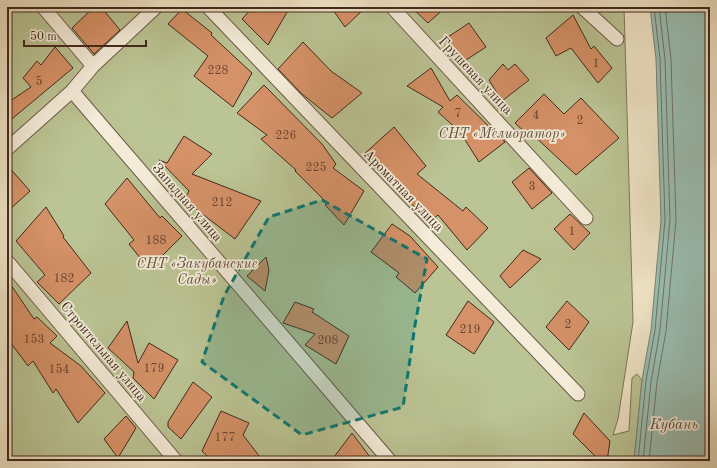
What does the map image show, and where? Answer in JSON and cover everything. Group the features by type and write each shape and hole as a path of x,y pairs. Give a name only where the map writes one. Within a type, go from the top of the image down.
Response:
{"street":[{"path":"43,7 93,66"},
{"path":"7,149 72,91 93,66 156,7"},
{"name":"Ароматная улица","path":"208,7 578,394"},
{"name":"Грушевая улица","path":"392,7 586,218"},
{"path":"582,7 617,39"},
{"name":"Западная улица","path":"72,91 390,461"},
{"name":"Строительная улица","path":"7,261 176,461"}],"highlighted area":[{"path":"322,200 427,259 415,325 403,407 302,435 202,362 224,296 269,217"}],"green space":[{"name":"СНТ «Закубанские Сады»","path":"7,7 624,7 633,322 618,419 613,435 629,431 632,378 637,374 642,380 634,461 7,461"}],"water":[{"name":"Кубань","path":"650,7 710,7 710,461 634,461 642,380 651,330 661,220 656,59"}],"building":[{"path":"94,7 101,7 120,30 94,54 72,28"},
{"path":"253,7 290,7 268,45 242,19"},
{"path":"331,7 366,7 345,27"},
{"path":"411,7 446,7 428,23"},
{"path":"182,9 212,33 211,35 252,73 233,107 194,76 208,56 168,24"},
{"path":"573,15 591,49 594,46 612,68 598,83 571,48 556,56 546,38"},
{"path":"469,23 486,47 463,62 445,39"},
{"path":"303,42 331,71 362,93 332,118 302,94 278,69"},
{"path":"55,47 73,68 7,123 7,103 31,87 23,78 37,61 41,65"},
{"path":"503,64 508,70 515,64 529,80 502,101 489,80"},
{"path":"431,68 450,101 457,95 505,142 479,162 460,132 438,112 443,107 407,86"},
{"path":"264,85 322,144 336,164 333,168 364,191 344,225 325,205 327,203 295,171 296,170 261,139 267,135 237,113"},
{"path":"544,94 564,114 581,98 619,138 576,175 531,133 529,136 515,123"},
{"path":"394,127 426,166 417,174 463,211 466,207 488,228 467,250 438,215 431,221 407,200 410,197 362,156"},
{"path":"184,136 212,154 192,174 261,201 235,239 184,200 189,191 159,160 167,163"},
{"path":"7,165 30,191 7,212"},
{"path":"529,168 552,193 532,209 512,182"},
{"path":"127,178 160,218 162,216 182,236 149,269 129,244 134,240 105,204"},
{"path":"46,207 64,236 63,237 91,273 59,304 37,282 45,275 16,241"},
{"path":"570,214 590,233 574,250 554,229"},
{"path":"392,224 410,236 438,267 415,293 396,277 399,273 371,252"},
{"path":"523,250 541,259 510,288 500,276"},
{"path":"266,257 269,270 265,291 247,276"},
{"path":"7,279 34,319 37,317 57,336 50,343 81,366 105,393 78,423 56,389 53,393 33,361 28,366 7,338"},
{"path":"468,301 494,322 474,354 446,335"},
{"path":"567,301 589,322 569,350 546,327"},
{"path":"295,302 314,309 312,312 349,336 336,364 305,345 315,334 283,323"},
{"path":"127,321 138,363 149,343 178,360 154,399 133,378 134,372 108,348"},
{"path":"193,382 212,397 181,439 168,427 168,422"},
{"path":"221,411 249,423 243,435 263,461 212,461 202,451"},
{"path":"584,413 610,441 607,461 600,461 573,434"},
{"path":"126,416 136,428 118,458 104,439"},
{"path":"352,433 373,461 331,461"}],"park label":[{"name":"СНТ «Мелиоратор»","path":"502,133"}]}
